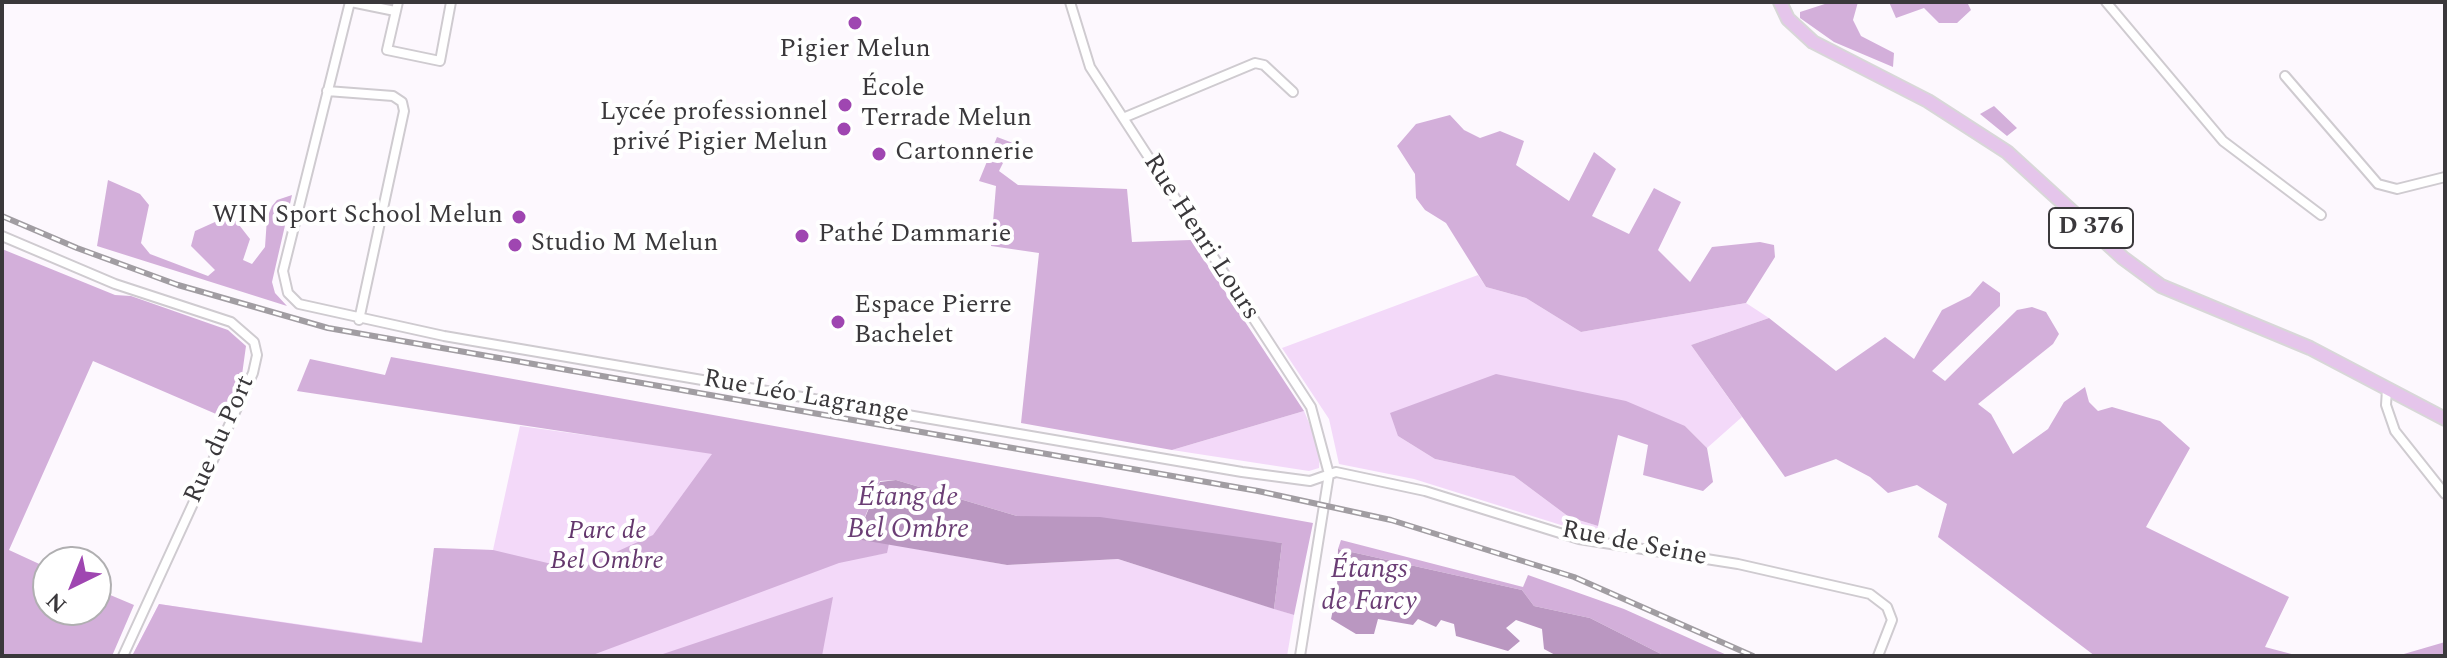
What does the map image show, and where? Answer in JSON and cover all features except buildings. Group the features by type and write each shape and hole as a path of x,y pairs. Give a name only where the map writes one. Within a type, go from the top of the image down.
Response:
{"main road":[{"name":"D 376","path":"1780,2 1788,19 1813,42 1928,101 2007,152 2123,258 2161,286 2310,348 2445,419"}],"street":[{"path":"359,320 404,111 402,102 393,96 327,91 351,2 396,6 387,50 440,61 451,2"},
{"name":"Rue Henri Lours","path":"1070,2 1090,67 1311,407 1329,474"},
{"path":"2106,2 2223,141 2321,215"},
{"path":"1123,118 1255,63 1264,65 1293,92"},
{"path":"2285,76 2378,184 2397,189 2445,177"},
{"name":"Rue Léo Lagrange","path":"327,91 283,271 288,293 306,307 359,320 1242,472 1310,481 1329,474"},
{"name":"Rue du Port","path":"2,236 115,284 231,322 254,342 257,355 253,373 123,656"},
{"path":"2387,389 2386,405 2395,431 2445,494"},
{"name":"Rue de Seine","path":"1329,474 1336,472 1425,491 1579,539 1738,564 1870,594 1887,607 1892,620 1878,656"},
{"path":"1300,656 1329,474"}],"green space":[{"path":"1478,275 1486,287 1526,298 1581,332 1746,303 1769,318 1691,345 1742,417 1707,448 1685,426 1398,436 1435,459 1514,476 1569,517 1598,526 1596,536 1414,479 1339,464 1329,419 1282,348"},
{"path":"1304,411 1320,449 1319,468 1309,471 1172,450"},
{"name":"Parc de Bel Ombre","path":"520,426 845,471 839,562 886,553 889,544 1007,565 1118,559 1294,615 1287,656 132,656 159,604 422,642 434,548 493,550"}],"shaded area":[{"path":"1831,2 1858,2 1853,20 1861,36 1894,53 1893,67 1834,42 1800,18 1800,12"},
{"path":"1889,2 1967,2 1971,10 1957,23 1939,23 1924,8 1896,18"},
{"path":"1994,106 2017,128 2007,136 1980,114"},
{"path":"1450,115 1464,130 1480,138 1500,131 1524,141 1516,165 1569,201 1594,152 1616,169 1592,216 1629,234 1654,188 1681,202 1658,250 1690,282 1712,247 1760,242 1774,245 1775,257 1746,303 1581,332 1526,298 1486,287 1446,223 1425,210 1416,198 1415,174 1397,146 1416,124"},
{"path":"997,137 1013,143 999,171 1018,185 1127,189 1132,242 1191,240 1304,411 1172,450 1021,423 1039,253 991,246 996,186 979,181"},
{"path":"108,180 140,194 149,205 141,243 150,254 208,276 215,270 191,246 195,231 226,217 236,221 250,239 243,260 252,264 265,247 267,218 272,206 277,200 292,195 272,282 275,293 287,306 97,246"},
{"path":"2,249 115,295 131,296 228,330 246,346 241,382 223,417 93,361 9,550 32,561 32,626 112,626 112,596 134,605 112,656 2,656"},
{"path":"1983,281 2000,293 2000,306 1932,371 1945,381 2017,310 2032,307 2046,312 2059,334 2053,344 1978,404 1991,414 2013,454 2048,429 2064,402 2085,387 2089,402 2098,411 2112,407 2160,421 2190,448 2146,527 2289,597 2265,647 2299,656 2095,656 1938,537 1947,504 1917,485 1888,493 1870,477 1836,459 1785,477 1691,345 1769,318 1836,371 1885,337 1914,359 1942,310 1970,296"},
{"path":"391,357 1313,523 1294,615 1274,609 1282,543 1017,516 896,480 880,481 856,538 889,544 887,553 839,563 590,656 132,656 159,604 422,643 434,548 493,550 577,570 653,535 712,454 297,391 310,359 385,375"},
{"path":"1496,374 1626,401 1685,426 1707,448 1713,482 1703,491 1643,475 1648,445 1618,435 1598,526 1569,517 1514,476 1435,459 1398,436 1390,413"},
{"path":"1341,540 1523,587 1528,575 1624,609 1729,656 1665,656 1590,618 1534,606 1522,590 1338,549"},
{"path":"833,597 822,656 657,656"},
{"path":"2445,642 2445,656 2397,656"}],"water":[{"name":"Étang de Bel Ombre","path":"896,480 1017,516 1100,517 1282,543 1274,609 1118,559 1007,565 856,539 880,482"},
{"name":"Étangs de Farcy","path":"1338,549 1522,590 1534,606 1590,618 1665,656 1557,656 1544,649 1542,629 1516,620 1506,628 1520,641 1508,651 1456,636 1454,624 1441,620 1436,627 1418,619 1413,625 1378,619 1374,634 1356,634 1331,619 1337,590"}],"railway":[{"path":"2,216 77,248 178,285 328,328 1258,491 1391,520 1574,577 1753,656"}],"place":[{"name":"Pigier Melun","path":"855,23"},
{"name":"École Terrade Melun","path":"845,105"},
{"name":"Lycée professionnel privé Pigier Melun","path":"844,129"},
{"name":"Cartonnerie","path":"879,154"},
{"name":"WIN Sport School Melun","path":"519,217"},
{"name":"Pathé Dammarie","path":"802,236"},
{"name":"Studio M Melun","path":"515,245"},
{"name":"Espace Pierre Bachelet","path":"838,322"}]}
